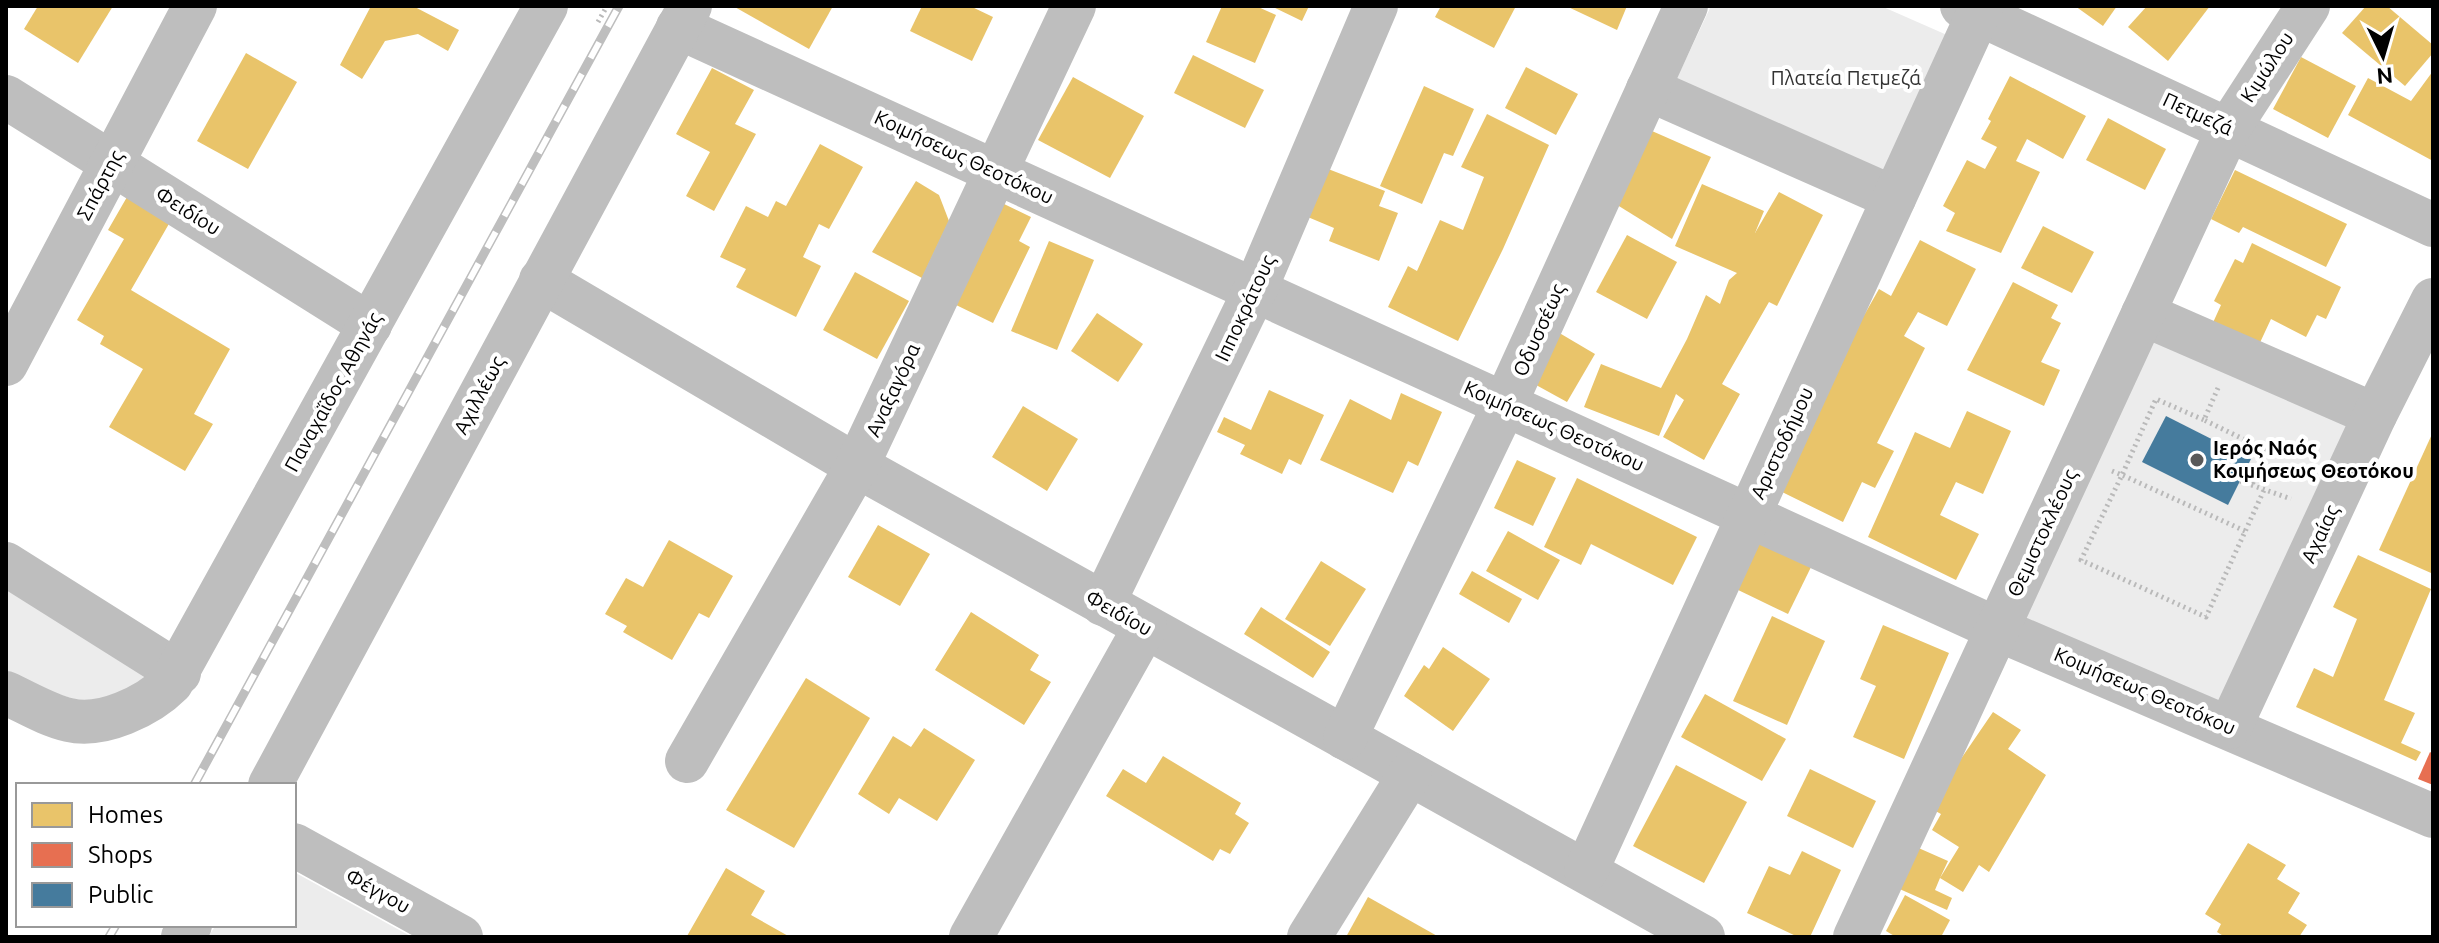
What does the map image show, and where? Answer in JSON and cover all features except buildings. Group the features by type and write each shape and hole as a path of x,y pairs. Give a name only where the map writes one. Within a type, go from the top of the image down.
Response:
{"street":[{"name":"Σπάρτης","path":"6,364 195,6"},
{"name":"Παναχαΐδος Αθηνάς","path":"6,693 74,722 118,715 145,704 161,693 179,673 546,6"},
{"name":"Αναξαγόρα","path":"687,761 857,466 1074,6"},
{"name":"Ιπποκράτους","path":"1103,604 1255,290 1376,6"},
{"name":"Οδυσσέως","path":"1345,738 1505,404 1686,6"},
{"name":"Κιμώλου","path":"2229,128 2308,6"},
{"name":"Πετμεζά","path":"1974,8 2433,225"},
{"name":"Αριστοδήμου","path":"1586,871 1894,198 1974,8"},
{"name":"Κοιμήσεως Θεοτόκου","path":"684,16 995,171 1255,290 1997,629 2433,816"},
{"name":"Αχιλλέως","path":"271,783 684,16"},
{"path":"1648,89 1894,198"},
{"name":"Φειδίου","path":"6,97 370,325"},
{"name":"Θεμιστοκλέους","path":"1855,937 2229,128"},
{"name":"Φειδίου","path":"541,280 857,466 1703,937"},
{"name":"Αχαίας","path":"2230,727 2375,415 2433,300"},
{"path":"2143,314 2375,415"},
{"path":"6,564 179,673"},
{"path":"971,937 1145,627"},
{"path":"1309,937 1410,774"},
{"name":"Φέγγου","path":"296,846 461,937"}],"path":[{"path":"598,22 607,6"},
{"path":"2204,420 2234,353"},
{"path":"2252,485 2266,450 2156,399 2081,560 2206,617 2264,490"},
{"path":"2122,475 2245,531"},
{"path":"2240,481 2304,503"}],"green space":[{"name":"Πλατεία Πετμεζά","path":"1711,6 1881,6 1947,35 1882,174 1676,80"},
{"path":"2143,314 2375,415 2230,727 1997,629"},
{"path":"6,577 159,673 103,708 6,678"},
{"path":"296,873 412,937 208,937 215,927 296,927"}],"railway":[{"path":"195,783 619,6"},
{"path":"109,937 115,927"}],"place":[{"name":"Ιερός Ναός Κοιμήσεως Θεοτόκου","path":"2197,460"}]}
